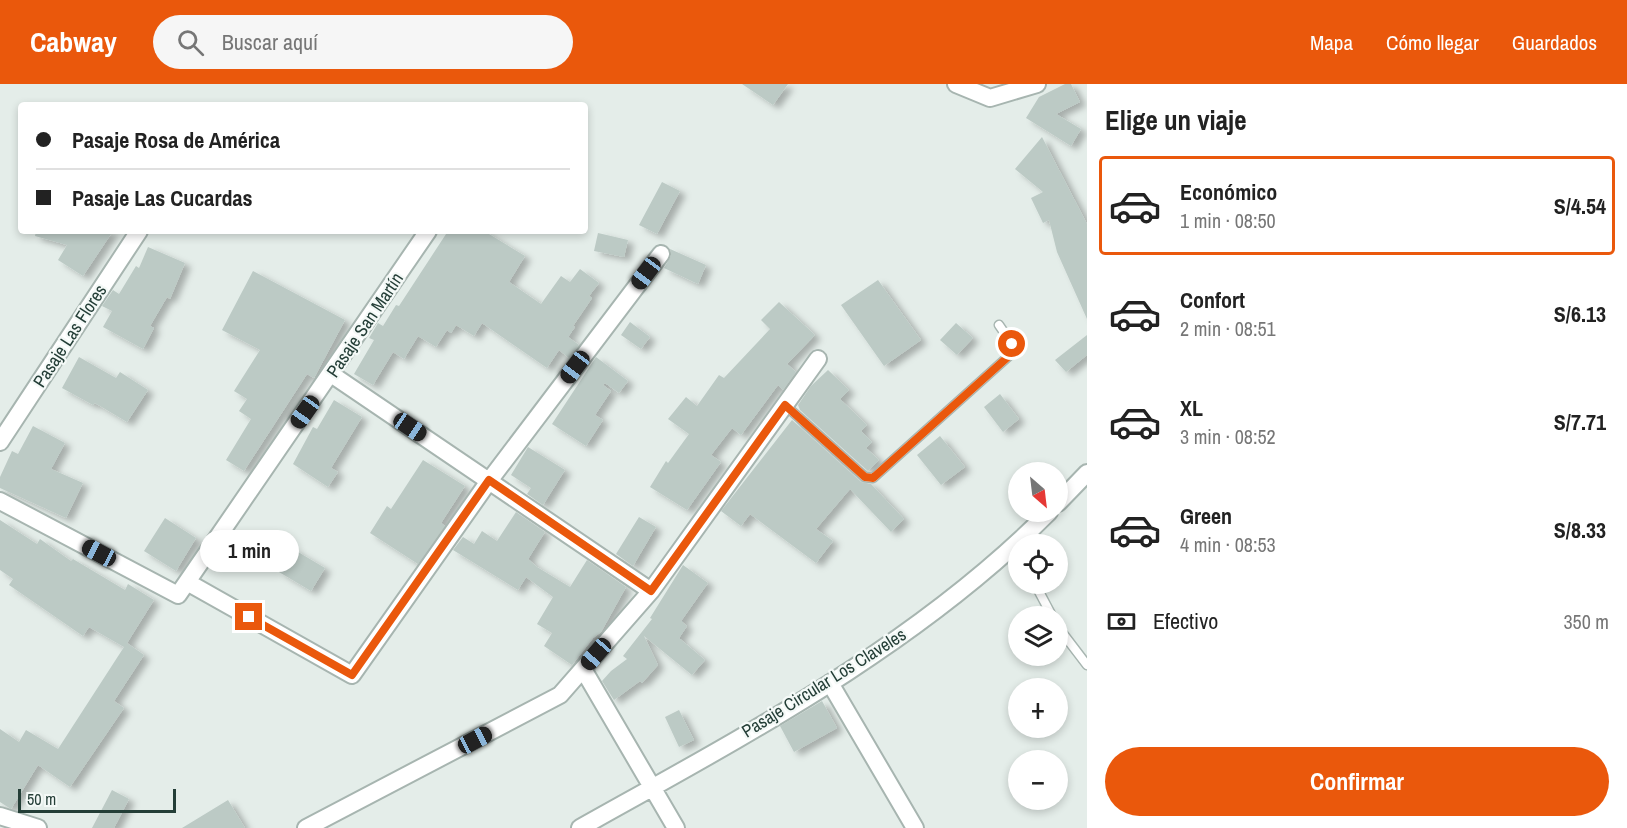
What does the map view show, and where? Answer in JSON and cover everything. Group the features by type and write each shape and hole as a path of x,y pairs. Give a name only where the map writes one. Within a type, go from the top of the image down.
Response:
{"street":[{"path":"956,84 990,98 1037,84"},
{"name":"Pasaje Las Flores","path":"0,442 137,234"},
{"name":"Pasaje San Martín","path":"182,588 426,234"},
{"path":"0,501 182,588 352,675 489,480 661,254"},
{"path":"306,828 560,695 651,591 818,359"},
{"path":"331,374 651,591"},
{"path":"1068,493 1087,474"},
{"name":"Pasaje Circular Los Claveles","path":"1029,534 1040,522"},
{"name":"Pasaje Circular Los Claveles","path":"580,828 830,683 921,621 1008,555"},
{"path":"583,669 676,828"},
{"path":"830,683 915,828"},
{"path":"0,816 38,828"}],"lane":[{"path":"785,405 865,477 873,478 1010,355 1012,344 999,325"},
{"path":"1068,640 1087,665"}],"building":[{"path":"742,84 788,84 773,105"},
{"path":"1065,84 1071,84 1080,102 1056,114 1081,129 1071,146 1026,118 1039,97"},
{"path":"1042,137 1087,224 1087,319 1057,252 1049,220 1043,223 1031,198 1043,192 1015,169"},
{"path":"662,182 680,191 657,234 639,225"},
{"path":"598,233 628,240 624,257 594,251"},
{"path":"35,234 111,234 83,276 58,260 67,245 35,236"},
{"path":"446,234 489,234 525,256 509,282 541,304 561,276 570,282 580,269 599,283 589,296 592,298 568,337 579,345 569,358 559,350 547,368 482,323 474,336 456,325 451,333 447,330 436,347 418,336 404,359 393,352 373,385 354,374 374,340 369,338 378,323 383,326 396,305 399,306"},
{"path":"148,247 185,263 170,299 167,297 150,326 154,328 143,349 103,327 112,311 102,306 113,290 119,294 136,266 139,268"},
{"path":"670,249 706,265 698,284 664,268 671,256"},
{"path":"253,271 345,320 314,378 307,374 244,471 226,460 251,419 239,411 247,399 234,391 260,350 222,330"},
{"path":"878,280 921,340 884,366 841,305"},
{"path":"779,302 815,335 787,364 796,372 783,390 778,385 741,435 732,428 711,455 721,462 687,510 650,487 666,461 668,463 689,434 668,419 686,397 697,406 719,375 724,378 770,329 761,320"},
{"path":"630,322 650,337 641,349 621,335"},
{"path":"956,323 973,338 957,355 940,340"},
{"path":"1087,335 1087,355 1066,372 1055,360"},
{"path":"79,357 116,378 120,372 148,390 127,422 95,403 93,405 62,388"},
{"path":"596,357 628,381 619,393 605,383 603,385 611,391 595,415 603,420 586,446 552,424"},
{"path":"828,370 849,390 840,399 867,425 861,431 872,442 866,448 879,460 868,471 800,410 798,405 811,386"},
{"path":"1000,394 1019,419 1003,432 984,407"},
{"path":"334,400 362,417 331,468 338,472 328,487 293,464 313,427 317,429"},
{"path":"792,420 861,482 871,484 904,519 891,532 850,489 816,529 833,541 816,563 750,514 741,526 721,511"},
{"path":"33,426 65,443 51,469 83,483 66,518 0,488 0,477 12,451 18,454"},
{"path":"940,436 965,467 941,485 917,455"},
{"path":"528,447 565,470 543,505 527,494 531,488 511,475"},
{"path":"423,460 465,486 441,523 445,526 418,564 370,533 387,506 391,509"},
{"path":"516,512 545,532 528,559 537,567 570,587 587,560 626,587 601,632 593,638 572,665 544,646 552,633 537,624 553,597 526,577 518,590 453,550 463,537 474,544 482,531 497,541"},
{"path":"639,517 656,527 633,566 616,554"},
{"path":"165,518 196,538 176,571 144,551"},
{"path":"0,520 37,544 40,539 71,561 73,559 125,590 128,584 154,600 127,643 144,655 114,701 124,708 70,787 38,765 11,809 0,802 0,729 19,742 26,730 58,749 124,647 89,627 83,636 9,585 13,579 0,570"},
{"path":"293,549 325,568 311,591 279,572"},
{"path":"683,565 708,583 681,621 687,626 679,638 705,660 692,675 644,636 658,665 642,683 640,681 614,700 602,681 627,659 623,656 652,619 650,618"},
{"path":"822,701 837,728 794,752 780,726"},
{"path":"679,710 694,740 679,747 665,717"},
{"path":"112,790 129,799 114,828 92,828"},
{"path":"228,800 245,828 182,828"}],"route":[{"path":"249,617 352,675 489,480 651,591 785,405 870,479 1010,355 1012,344"}]}
